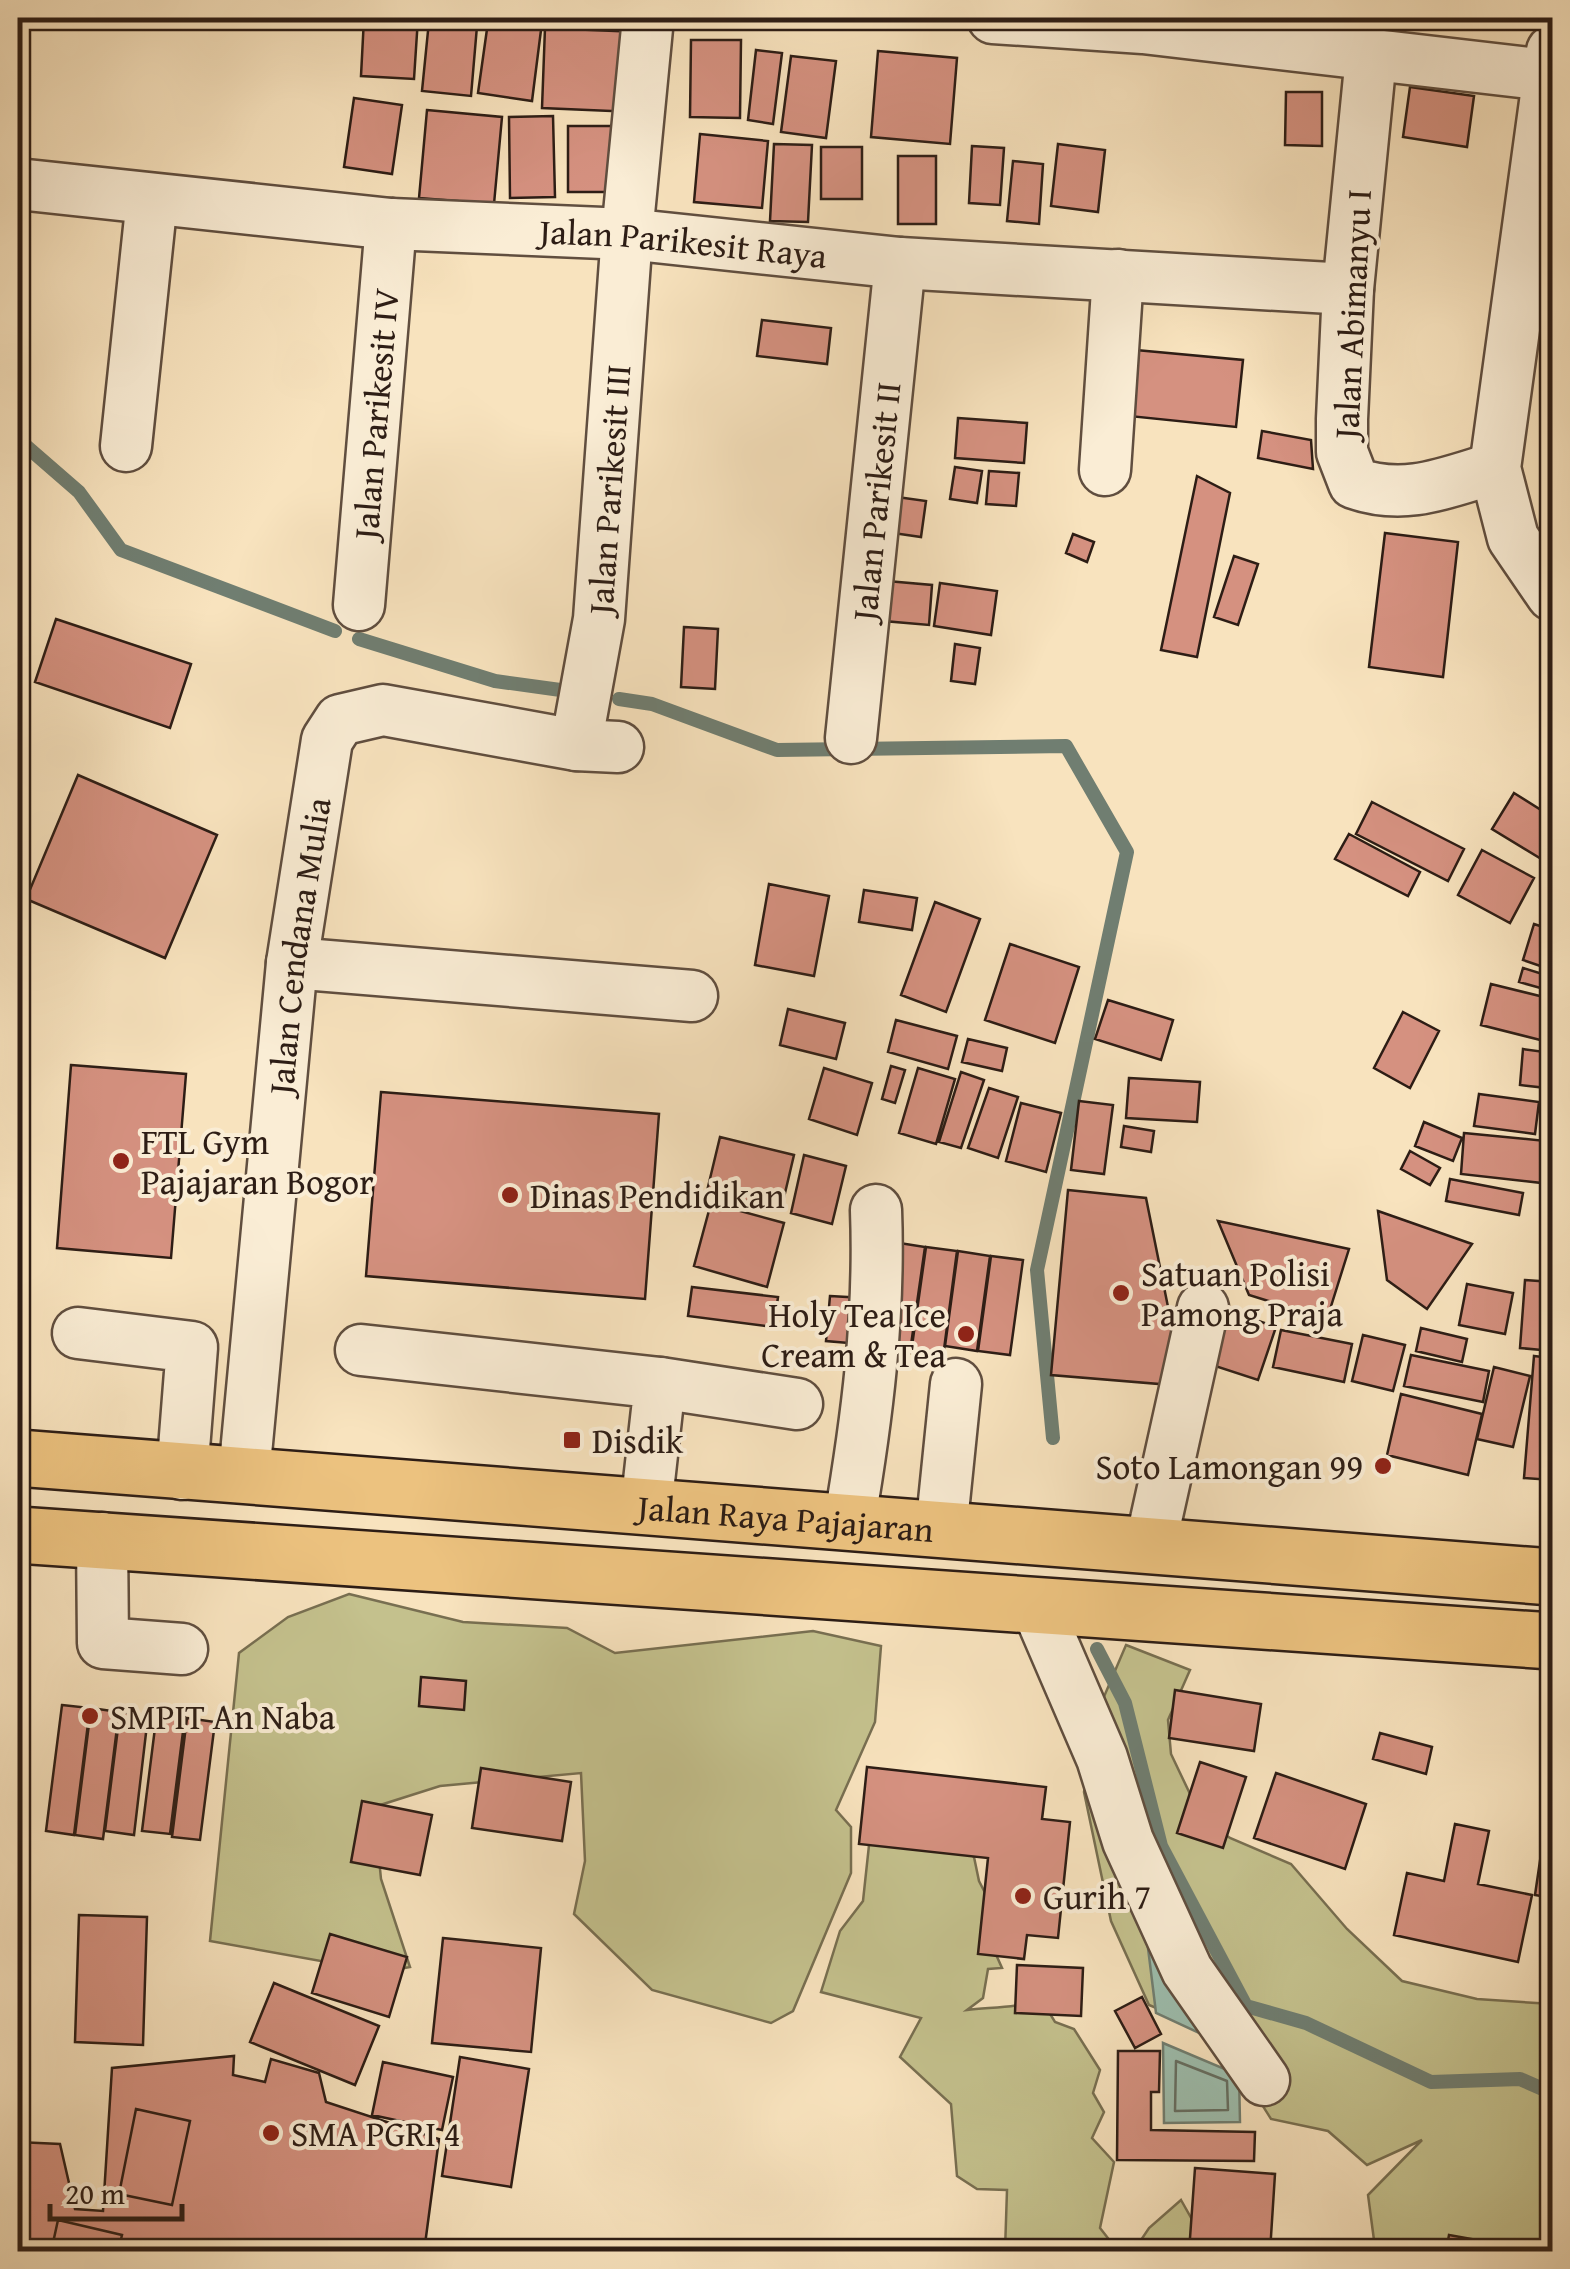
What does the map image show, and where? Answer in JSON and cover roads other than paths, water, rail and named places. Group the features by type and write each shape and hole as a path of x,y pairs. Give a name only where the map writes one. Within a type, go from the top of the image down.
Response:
{"highway":[{"name":"Jalan Raya Pajajaran","path":"18,1458 182,1474 244,1475 1552,1577"},
{"name":"Jalan Raya Pajajaran","path":"18,1535 1552,1641"}],"street":[{"name":"Jalan Parikesit III","path":"340,720 383,710 597,746 599,619 626,234 648,18"},
{"path":"993,18 1144,23 1371,57 1549,63 1495,468 1513,538 1552,595"},
{"name":"Jalan Abimanyu I","path":"1371,57 1348,289 1342,452 1354,484 1384,494 1434,486 1495,468"},
{"name":"Jalan Parikesit Raya","path":"18,184 391,224 626,234 900,263 1348,289"},
{"path":"126,446 152,198"},
{"name":"Jalan Parikesit IV","path":"359,605 391,224"},
{"name":"Jalan Parikesit II","path":"852,738 900,263"},
{"path":"1105,470 1118,274"},
{"name":"Jalan Cendana Mulia","path":"244,1475 292,963 321,770 327,740 340,720"},
{"path":"292,963 692,996"},
{"path":"849,1524 872,1389 879,1284 876,1210"},
{"path":"1150,1548 1202,1308"},
{"path":"78,1333 192,1347 182,1474"},
{"path":"361,1350 660,1383 796,1404"},
{"path":"646,1508 660,1383"},
{"path":"942,1531 956,1384"},
{"path":"102,1538 103,1643 182,1650"},
{"path":"1036,1606 1102,1758 1128,1841 1187,1970 1264,2080"}],"water":[{"path":"1173,1947 1236,2050 1156,2013 1148,1948"},
{"path":"1163,2043 1239,2075 1240,2122 1164,2123"}],"waterway":[{"path":"18,439 79,492 121,550 335,631"},
{"path":"359,639 495,681 575,692"},
{"path":"619,699 652,704 777,750 1066,746 1127,852 1037,1270 1053,1438"},
{"path":"1097,1649 1125,1703 1161,1846 1246,2006 1306,2023 1431,2082 1520,2079 1552,2093"}],"place":[{"name":"FTL Gym Pajajaran Bogor","path":"121,1161"},
{"name":"Dinas Pendidikan","path":"510,1195"},
{"name":"Satuan Polisi Pamong Praja","path":"1121,1293"},
{"name":"Holy Tea Ice Cream & Tea","path":"966,1334"},
{"name":"Disdik","path":"572,1440"},
{"name":"Soto Lamongan 99","path":"1383,1466"},
{"name":"SMPIT An Naba","path":"90,1716"},
{"name":"Gurih 7","path":"1023,1896"},
{"name":"SMA PGRI 4","path":"271,2133"}]}
